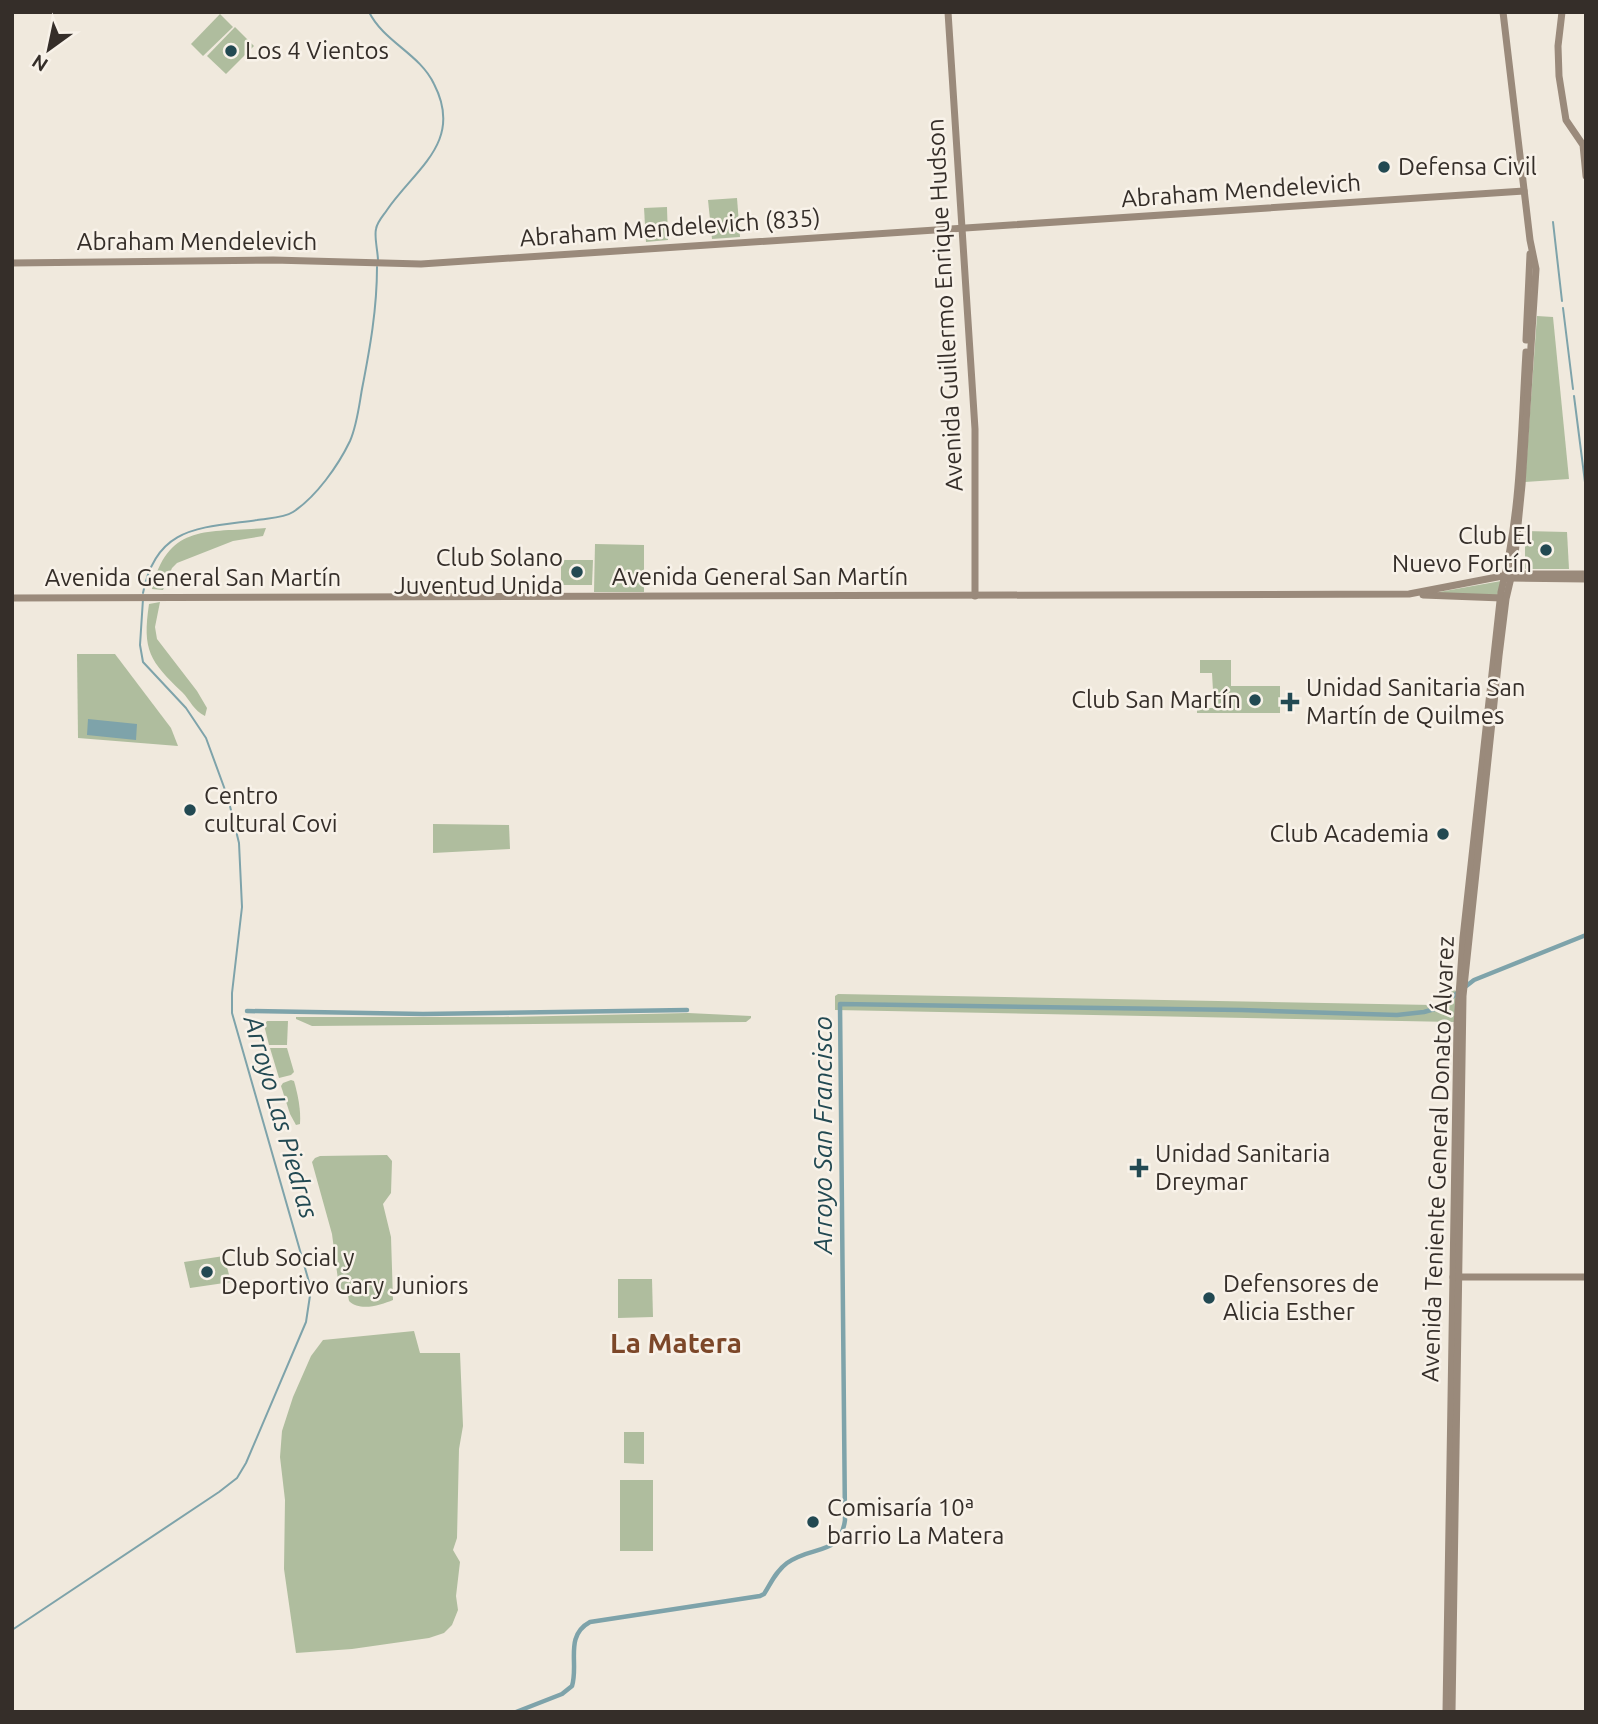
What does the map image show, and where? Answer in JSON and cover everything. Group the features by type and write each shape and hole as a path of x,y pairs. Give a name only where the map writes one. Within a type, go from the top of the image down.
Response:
{"main road":[{"name":"Avenida Guillermo Enrique Hudson","path":"948,12 975,429 975,596"},
{"name":"Avenida Teniente General Donato Álvarez","path":"1446,1712 1461,996 1504,598 1510,577 1521,434 1530,240 1503,12"},
{"path":"1562,12 1558,46 1559,76 1566,120 1582,134 1586,176"},
{"name":"Abraham Mendelevich","path":"961,228 1524,191"},
{"name":"Abraham Mendelevich (835)","path":"382,261 421,264 961,228"},
{"name":"Abraham Mendelevich","path":"12,263 382,261"},
{"name":"Avenida General San Martín","path":"12,598 1409,594 1510,577 1586,577"},
{"path":"1409,594 1504,598"},
{"name":"Avenida Teniente General Donato Álvarez","path":"1452,1712 1455,1278"},
{"path":"1455,1278 1586,1278"}],"green space":[{"path":"220,14 233,27 203,56 191,44"},
{"name":"Los 4 Vientos","path":"235,27 254,46 226,74 207,56"},
{"path":"737,198 740,237 712,239 708,200"},
{"path":"667,207 668,240 646,242 644,208"},
{"path":"1537,316 1553,317 1569,479 1525,482"},
{"path":"266,528 263,536 233,541 177,563 172,568 163,590 152,589 159,567 180,542 209,532"},
{"name":"Club El Nuevo Fortín","path":"1525,531 1567,532 1569,569 1525,569"},
{"path":"595,544 644,545 644,592 594,592"},
{"name":"Club Solano Juventud Unida","path":"561,560 593,560 592,585 561,585"},
{"path":"1501,581 1497,596 1439,593 1439,592"},
{"path":"160,602 155,627 157,639 197,691 207,708 205,716 162,672 151,654 147,633 149,604"},
{"path":"77,654 115,654 171,728 178,746 78,738"},
{"path":"1200,660 1231,660 1231,686 1280,686 1280,713 1197,713 1197,708 1214,708 1212,673 1200,673"},
{"path":"433,824 509,825 510,849 433,853"},
{"path":"1452,990 1457,991 1454,1022 835,1010 835,996 838,994 1433,1005 1442,1002"},
{"path":"688,1013 751,1018 746,1022 312,1026 296,1019 296,1017 503,1017"},
{"path":"267,1021 288,1021 287,1045 269,1045 264,1025"},
{"path":"270,1048 287,1048 294,1072 291,1075 279,1078"},
{"path":"294,1081 300,1108 300,1124 296,1125 281,1086"},
{"path":"387,1155 392,1161 391,1193 383,1204 391,1237 393,1300 365,1307 349,1301 348,1295 340,1295 332,1234 312,1162 320,1156"},
{"name":"Club Social y Deportivo Gary Juniors","path":"224,1256 231,1282 190,1288 184,1262"},
{"path":"618,1279 652,1279 653,1317 618,1318"},
{"path":"414,1331 420,1353 460,1353 463,1426 459,1449 457,1538 453,1550 460,1562 456,1596 458,1610 452,1625 444,1633 429,1638 352,1649 296,1653 284,1569 285,1500 280,1457 282,1431 293,1397 311,1356 323,1340"},
{"path":"624,1432 644,1432 644,1464 624,1463"},
{"path":"620,1480 653,1480 653,1551 620,1551"}],"water":[{"path":"88,719 137,724 136,740 87,735"}],"waterway":[{"name":"Arroyo Las Piedras","path":"369,12 384,32 428,74 442,104 443,122 440,139 432,153 378,224 375,236 378,261"},
{"path":"1553,222 1562,301"},
{"name":"Arroyo Las Piedras","path":"143,593 149,571 158,554 169,543 183,534 199,529 289,514 302,506 333,470 350,441 356,422 372,328 377,267"},
{"path":"1563,308 1573,389"},
{"path":"1574,396 1586,490"},
{"name":"Arroyo Las Piedras","path":"12,1630 237,1478 246,1463 306,1322 311,1289 232,1013 242,907 239,843 228,798 206,738 186,708 143,662 140,645 143,599"},
{"name":"Arroyo San Francisco","path":"516,1712 562,1694 572,1686 577,1635 590,1622 760,1596 787,1563 832,1545 842,1532 845,1520 840,1004 1397,1015 1438,1008 1474,980 1586,935"},
{"path":"247,1011 423,1014 687,1010"}],"place":[{"name":"Los 4 Vientos","path":"231,51"},
{"name":"Defensa Civil","path":"1384,167"},
{"name":"Club El Nuevo Fortín","path":"1546,550"},
{"name":"Club Solano Juventud Unida","path":"577,572"},
{"name":"Club San Martín","path":"1255,700"},
{"name":"Unidad Sanitaria San Martín de Quilmes","path":"1290,702"},
{"name":"Centro cultural Covi","path":"190,810"},
{"name":"Club Academia","path":"1443,834"},
{"name":"Unidad Sanitaria Dreymar","path":"1139,1168"},
{"name":"Club Social y Deportivo Gary Juniors","path":"207,1272"},
{"name":"Defensores de Alicia Esther","path":"1209,1298"},
{"name":"Comisaría 10ª barrio La Matera","path":"813,1522"}],"district":[{"name":"La Matera","path":"676,1343"}]}
